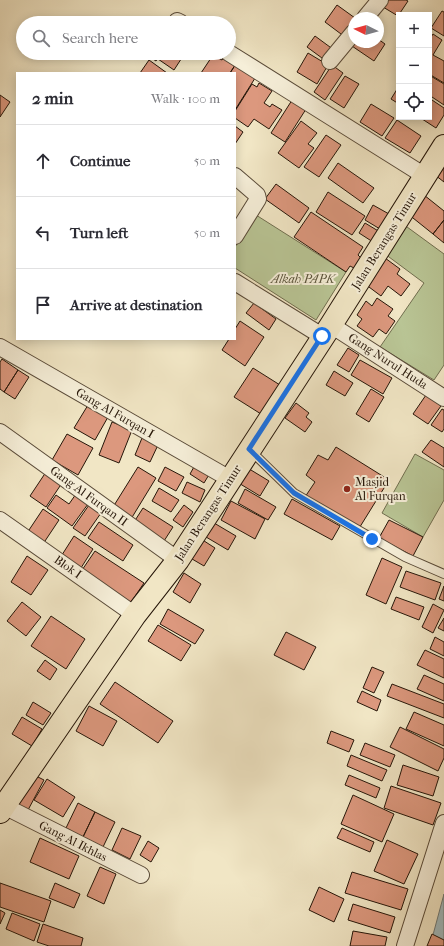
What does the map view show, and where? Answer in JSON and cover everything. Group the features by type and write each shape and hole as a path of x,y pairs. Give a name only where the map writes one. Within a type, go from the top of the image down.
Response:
{"main road":[{"name":"Jalan Berangas Timur","path":"1,810 135,615 178,560 444,146"}],"street":[{"path":"370,12 380,0"},
{"path":"330,61 348,39"},
{"path":"236,57 425,176"},
{"path":"236,177 257,195 258,199 236,234"},
{"name":"Gang Nurul Huda","path":"236,283 327,330 444,398"},
{"name":"Gang Al Furqan I","path":"0,347 230,479"},
{"name":"Gang Al Furqan II","path":"0,432 178,560"},
{"name":"Blok I","path":"0,520 135,615"},
{"name":"Gang Al Ikhlas","path":"1,810 141,875"},
{"path":"405,946 444,823"}],"lane":[{"path":"249,449 294,493 385,546 444,574"}],"green space":[{"name":"Alkah PAPK","path":"256,215 346,272 316,320 236,269 236,245"},
{"path":"403,224 444,254 444,365 434,380 380,347 424,283 385,254"},
{"path":"415,454 444,470 444,500 423,537 382,513"}],"water":[{"path":"444,894 444,946 430,946"}],"building":[{"path":"387,0 408,1 401,12 396,12 396,15 383,7"},
{"path":"337,5 348,13 348,33 345,37 325,22"},
{"path":"442,11 444,12 444,36 432,29"},
{"path":"433,34 442,40 433,55 444,61 444,83 432,76"},
{"path":"315,36 334,50 326,61 307,47"},
{"path":"355,48 382,48 374,61"},
{"path":"308,53 328,65 317,84 297,72"},
{"path":"149,60 166,72 141,72"},
{"path":"159,60 180,60 174,70"},
{"path":"210,60 236,60 238,61 231,72 202,72"},
{"path":"237,62 257,75 236,108 236,72 231,72"},
{"path":"332,65 343,73 325,100 314,92"},
{"path":"345,76 359,84 344,108 330,99"},
{"path":"432,77 444,84 444,105 432,97"},
{"path":"259,83 272,91 264,103 270,107 272,104 282,110 269,129 254,119 248,127 236,119 236,109 252,84 257,87"},
{"path":"396,91 396,102 391,99"},
{"path":"0,95 10,102 0,117"},
{"path":"294,97 308,106 285,142 271,133"},
{"path":"432,100 444,108 444,115 436,128 424,120 432,120"},
{"path":"371,104 394,118 382,136 360,122"},
{"path":"397,120 421,136 410,153 385,138"},
{"path":"301,121 317,133 308,144 314,148 299,168 278,153"},
{"path":"236,127 243,132 236,142"},
{"path":"326,135 341,145 319,177 304,167"},
{"path":"338,163 374,188 363,203 328,178"},
{"path":"444,163 444,182 435,175"},
{"path":"276,184 309,208 299,223 265,199"},
{"path":"328,192 365,216 352,235 316,212"},
{"path":"424,195 444,211 444,220 433,234 408,214"},
{"path":"373,205 389,214 380,229 365,220"},
{"path":"311,212 363,247 358,255 361,258 354,268 350,266 346,272 294,237"},
{"path":"444,220 444,243 433,234"},
{"path":"365,223 380,232 373,242 359,233"},
{"path":"385,258 400,269 397,274 410,284 401,296 388,286 381,296 365,284"},
{"path":"377,298 393,309 388,316 395,321 386,334 379,329 373,337 357,326 362,319 357,315 366,301 372,306"},
{"path":"254,303 276,319 269,330 246,313"},
{"path":"240,321 264,337 245,366 222,350 228,340 236,340 236,327"},
{"path":"348,348 359,355 349,372 337,365"},
{"path":"2,359 18,370 4,392 0,389 0,362"},
{"path":"360,360 392,378 383,394 351,375"},
{"path":"253,368 280,385 261,414 234,397"},
{"path":"18,370 29,377 15,399 4,392"},
{"path":"334,371 353,383 345,396 326,385"},
{"path":"371,389 384,397 369,422 356,414"},
{"path":"426,395 441,406 428,424 413,414"},
{"path":"296,403 309,413 306,417 312,422 305,432 285,418"},
{"path":"88,405 108,417 95,440 74,428"},
{"path":"442,409 444,410 444,429 442,432 431,425"},
{"path":"112,422 132,430 119,463 99,455"},
{"path":"67,434 93,448 78,475 52,460"},
{"path":"142,438 158,445 150,462 135,455"},
{"path":"431,440 444,448 444,467 422,452"},
{"name":"Masjid Al Furqan","path":"336,447 389,480 358,530 305,497 315,482 306,475 318,455 328,460"},
{"path":"195,465 210,473 204,483 190,474"},
{"path":"138,467 156,478 131,519 113,507"},
{"path":"165,467 184,477 176,491 158,481"},
{"path":"246,467 269,481 260,496 237,482"},
{"path":"46,472 62,483 46,507 30,496"},
{"path":"187,482 205,490 200,502 182,493"},
{"path":"159,488 179,500 171,512 152,501"},
{"path":"245,489 276,507 268,520 238,503"},
{"path":"76,494 88,504 72,526 47,508 56,495 69,504"},
{"path":"292,499 340,526 332,540 284,514"},
{"path":"231,501 265,519 255,539 221,520"},
{"path":"89,505 101,513 85,536 73,528"},
{"path":"184,505 193,512 183,527 173,520"},
{"path":"143,508 173,527 164,541 134,522"},
{"path":"43,509 59,520 43,544 27,533"},
{"path":"209,520 236,536 228,550 201,534"},
{"path":"389,520 423,537 413,556 379,538"},
{"path":"99,522 133,545 123,561 88,538"},
{"path":"74,536 93,549 79,571 60,558"},
{"path":"198,537 215,548 204,566 187,556"},
{"path":"95,551 144,583 129,605 80,573"},
{"path":"27,556 48,570 31,595 11,582"},
{"path":"382,558 402,567 386,604 366,595"},
{"path":"406,571 441,583 435,600 400,587"},
{"path":"184,573 201,584 190,603 173,592"},
{"path":"444,586 444,601 439,599"},
{"path":"396,597 424,607 419,620 391,609"},
{"path":"22,602 41,617 26,636 7,621"},
{"path":"433,604 444,610 433,633 422,627"},
{"path":"168,609 204,630 195,644 160,624"},
{"path":"51,616 85,639 66,669 31,646"},
{"path":"444,618 444,631 438,628"},
{"path":"158,625 191,645 181,661 148,641"},
{"path":"286,632 316,647 304,670 274,655"},
{"path":"435,637 444,642 444,656 430,649"},
{"path":"425,650 444,659 444,678 417,665"},
{"path":"45,660 57,669 50,680 37,671"},
{"path":"372,667 384,672 374,693 363,688"},
{"path":"424,675 444,684 444,701 417,689"},
{"path":"115,682 173,721 158,743 100,704"},
{"path":"392,684 444,704 444,718 387,696"},
{"path":"362,691 381,700 377,711 357,702"},
{"path":"33,702 51,713 43,725 26,715"},
{"path":"89,706 117,721 103,746 76,731"},
{"path":"414,712 444,725 444,746 406,729"},
{"path":"22,717 42,729 32,746 12,734"},
{"path":"400,727 444,749 444,758 438,771 390,747"},
{"path":"331,731 354,740 349,752 327,743"},
{"path":"365,743 395,755 390,767 360,755"},
{"path":"351,755 387,770 382,781 347,766"},
{"path":"403,765 439,777 433,796 397,785"},
{"path":"30,773 44,780 28,810 14,802"},
{"path":"349,775 380,788 376,798 345,785"},
{"path":"47,779 75,797 63,817 34,800"},
{"path":"391,786 441,803 433,825 384,808"},
{"path":"353,795 394,814 382,842 341,824"},
{"path":"78,803 95,812 83,837 66,828"},
{"path":"95,812 115,822 103,847 83,837"},
{"path":"122,828 141,836 130,859 112,850"},
{"path":"342,828 374,842 370,852 337,838"},
{"path":"40,838 79,856 69,879 30,862"},
{"path":"387,840 418,854 404,884 374,871"},
{"path":"148,841 159,848 151,862 140,855"},
{"path":"100,867 116,874 104,904 87,896"},
{"path":"352,872 408,889 401,910 345,893"},
{"path":"0,883 51,901 44,922 0,907"},
{"path":"55,883 80,894 74,908 49,898"},
{"path":"319,887 344,899 334,922 309,910"},
{"path":"353,904 395,917 390,933 348,920"},
{"path":"0,910 5,913 0,924"},
{"path":"12,913 40,924 34,941 6,929"},
{"path":"43,924 83,938 81,946 49,946 37,942"},
{"path":"353,931 387,937 385,946 350,946"},
{"path":"432,934 444,940 444,946 427,946"}],"place":[{"name":"Masjid Al Furqan","path":"347,489"}],"route":[{"path":"322,336 249,449 294,493 372,539"}]}
